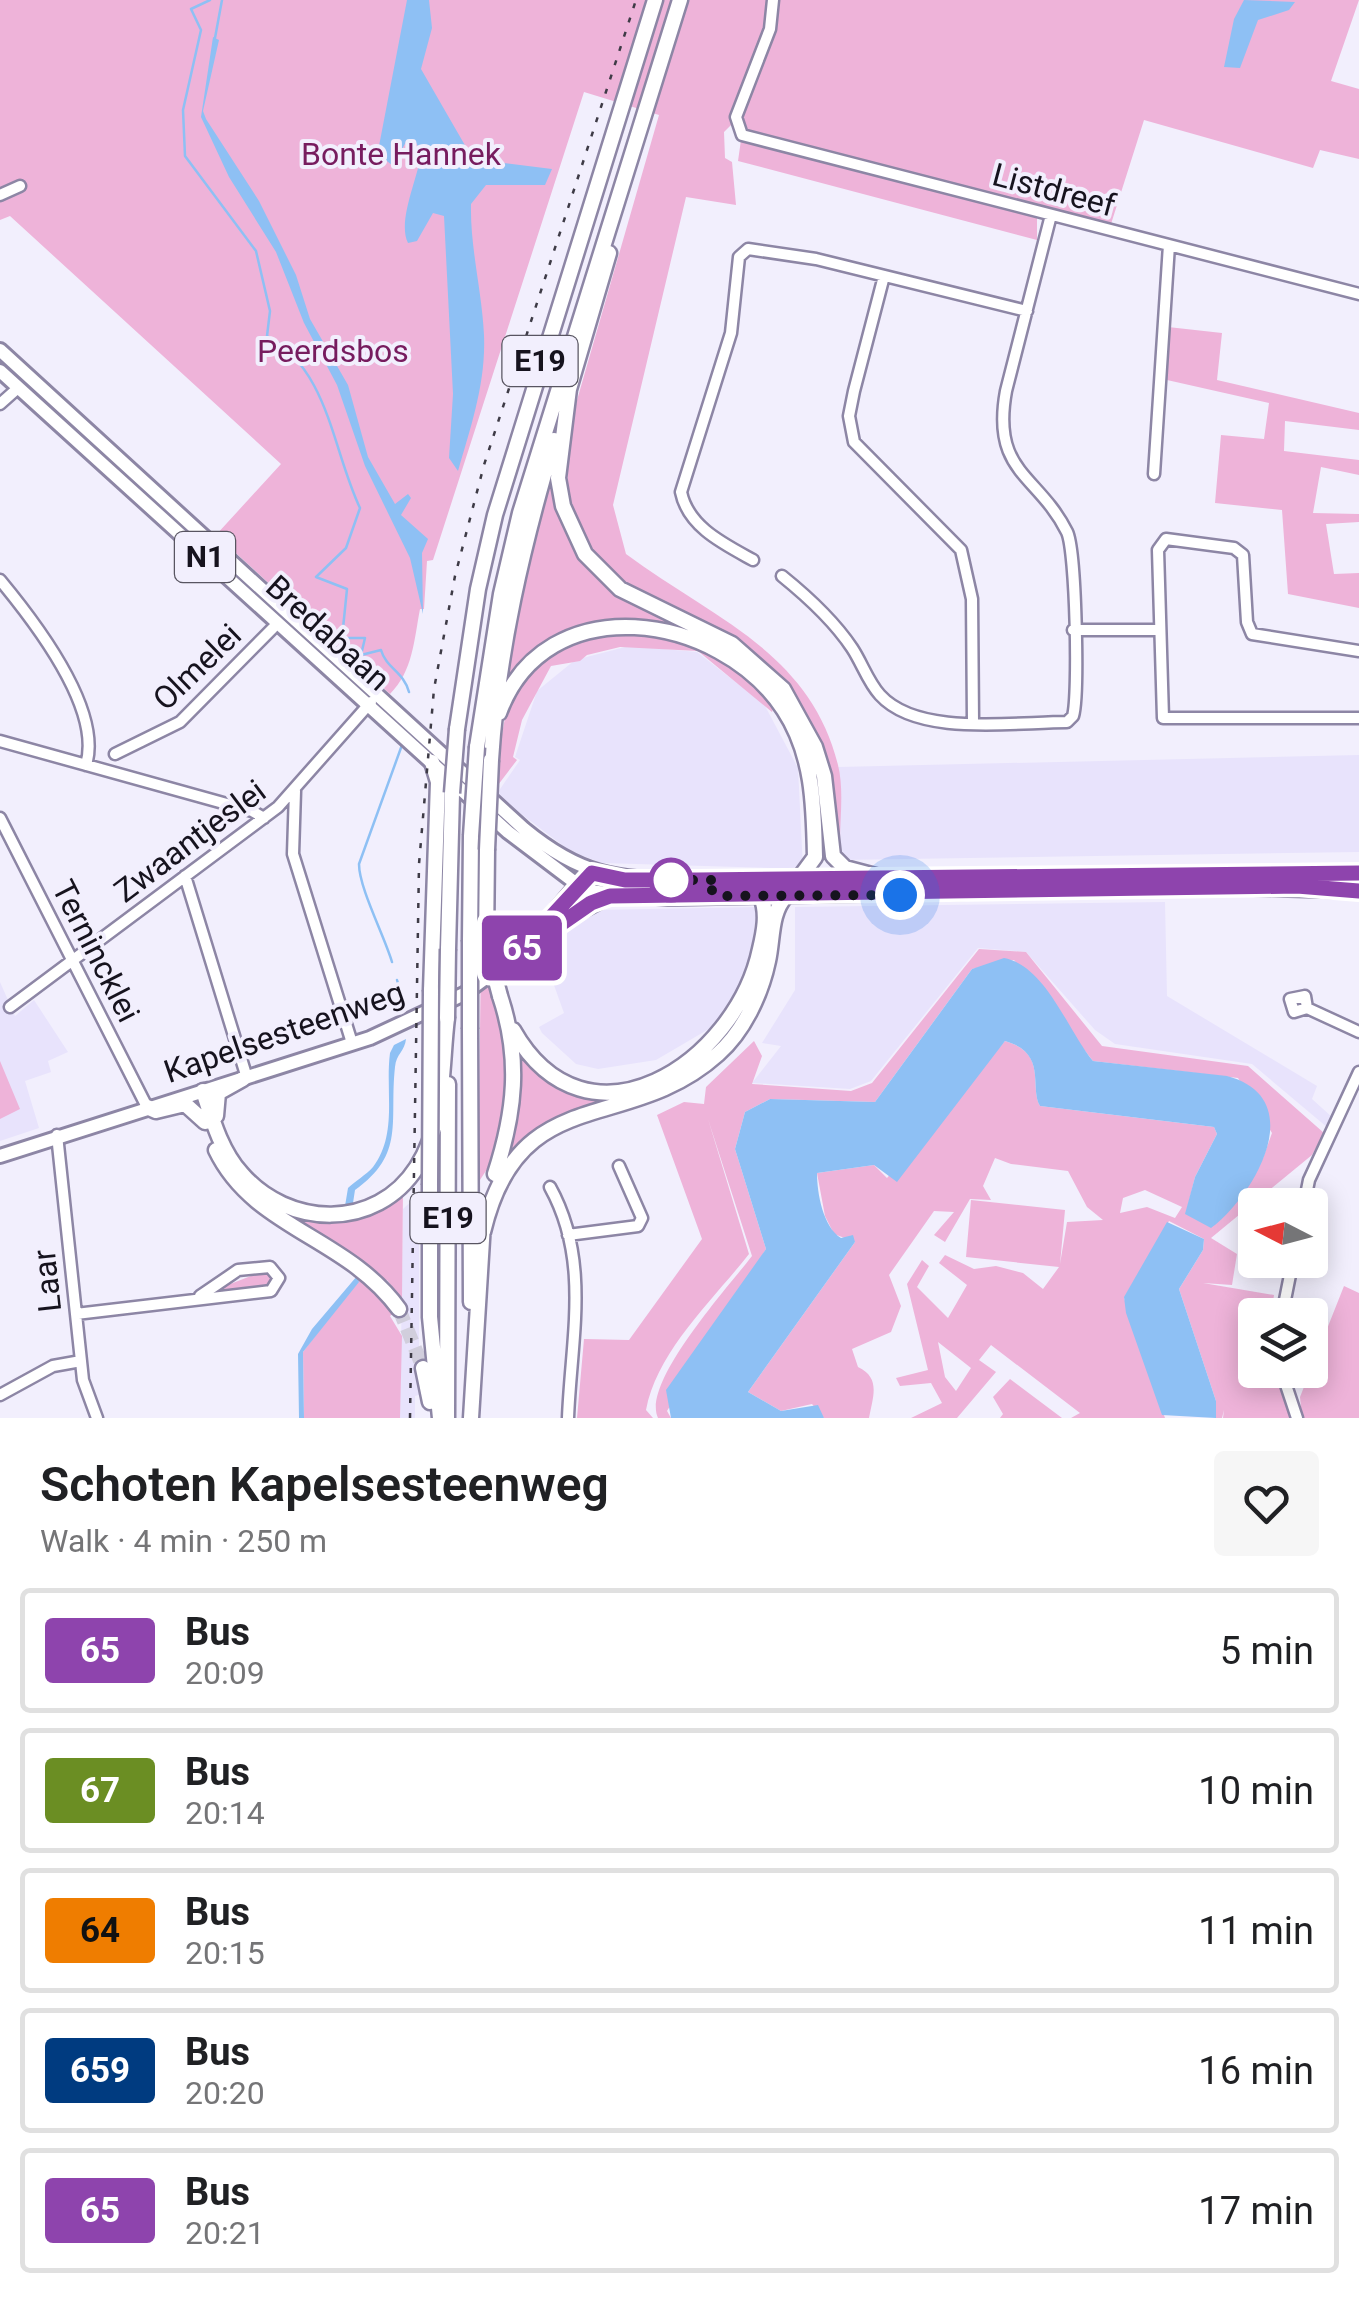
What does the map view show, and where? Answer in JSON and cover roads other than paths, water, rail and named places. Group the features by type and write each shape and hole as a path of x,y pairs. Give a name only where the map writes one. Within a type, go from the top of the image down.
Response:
{"highway":[{"name":"E19","path":"441,1418 450,817 457,730 478,588 495,515 655,0"},
{"name":"E19","path":"470,1418 470,1029 478,942 471,836 477,748 501,594 520,513 680,0"},
{"path":"470,1418 482,1232 513,1112 515,1072 509,1022 478,942 492,738 513,596 630,175 632,150"},
{"path":"569,388 558,478 563,506 585,554 620,589 732,644 783,689 816,747 824,776 833,856 846,868 882,878"},
{"path":"492,738 500,708 519,673 554,644 580,633 625,627 656,629 705,643 760,681 796,732 812,787 816,857 798,880"},
{"path":"432,762 438,782 431,990 430,1318 441,1418"},
{"path":"509,1022 543,1071 589,1092 637,1088 662,1079 714,1040 742,1002 763,938 761,896"},
{"path":"482,1232 501,1177 530,1140 574,1118 667,1088 720,1053 750,1012 768,964 776,909 786,896"},
{"path":"200,1092 239,1172 267,1198 288,1209 334,1215 371,1206 405,1182 428,1144 436,1118 448,1018"},
{"path":"220,1136 216,1097 245,1078"},
{"path":"200,1092 205,1122 224,1167 246,1195 348,1257 378,1281 399,1309"},
{"path":"147,1107 156,1111 185,1104 205,1122"},
{"path":"423,1368 441,1418"}],"main road":[{"name":"Bredabaan","path":"0,350 550,850 592,873 625,880 1359,873"},
{"name":"Bredabaan","path":"0,371 486,813 581,889 610,896 1133,892 1215,887 1356,890"},
{"path":"556,872 562,890 560,917"},
{"name":"Kapelsesteenweg","path":"0,1153 352,1043 450,1002 516,955 560,917 592,873"},
{"path":"1133,892 1143,884 1136,876"},
{"path":"716,880 710,888 717,896"},
{"name":"Kapelsesteenweg","path":"560,917 610,896"}],"street":[{"name":"Listdreef","path":"773,0 770,30 736,117 738,132 1359,294"},
{"path":"0,195 20,186"},
{"path":"782,576 810,598 852,647 878,694 899,710 936,722 1066,722 1073,716 1069,536 1014,464 1005,442 1004,405 1051,216"},
{"path":"1154,474 1169,246"},
{"path":"754,560 701,527 684,507 680,492 731,333 739,256 748,249 884,276 1027,311"},
{"path":"884,276 854,391 850,416 854,442 962,550 972,599 973,722"},
{"path":"0,404 18,388"},
{"path":"1359,651 1252,634 1247,622 1243,554 1234,548 1166,539 1158,550 1163,718 1359,718"},
{"path":"0,580 56,656 91,747 86,765"},
{"name":"Olmelei","path":"115,754 180,722 273,628"},
{"path":"1074,630 1158,630"},
{"name":"Zwaantjeslei","path":"10,1008 294,792 370,708 372,690"},
{"path":"0,741 252,811 264,818"},
{"path":"91,747 115,754 111,772"},
{"path":"294,792 293,854 352,1043"},
{"path":"486,813 496,801"},
{"name":"Ternincklei","path":"0,818 147,1107"},
{"path":"185,876 245,1078"},
{"path":"1307,1008 1359,1032"},
{"path":"1307,1188 1359,1072"},
{"name":"Laar","path":"56,1136 85,1392 97,1418"},
{"path":"568,1235 638,1226 642,1218 618,1166"},
{"path":"550,1187 568,1235 579,1300 568,1418"},
{"path":"76,1314 200,1296 216,1299 271,1291 279,1278 270,1267 238,1270 200,1296"},
{"path":"0,1395 53,1366 81,1360"},
{"path":"1287,1388 1297,1418"}],"water":[{"path":"407,0 429,0 432,28 421,69 470,154 488,161 552,169 545,185 486,185 471,204 484,353 477,404 458,471 449,458 453,394 444,216 433,213 417,241 408,243 406,212 421,154 415,140 407,140 393,166 382,157 379,146"},
{"path":"1244,0 1295,2 1289,10 1258,20 1240,68 1224,67 1234,19"},
{"path":"213,37 219,40 203,111 259,201 296,275 310,319 348,385 368,457 395,504 408,494 411,498 401,515 428,539 422,553 423,614 410,558 365,466 337,385 304,323 276,252 229,177 201,117"},
{"path":"1004,958 1019,963 1044,986 1093,1061 1227,1076 1252,1087 1266,1104 1270,1125 1267,1148 1247,1188 1238,1188 1238,1200 1211,1228 1185,1214 1195,1177 1217,1134 1214,1127 1040,1106 1032,1062 1018,1046 1005,1041 897,1182 874,1165 817,1173 825,1218 841,1238 853,1235 855,1242 748,1392 781,1411 818,1405 824,1418 671,1418 666,1390 766,1249 735,1149 745,1112 770,1099 875,1102 972,969"},
{"path":"406,1039 395,1067 388,1150 371,1177 355,1190 353,1203 345,1206 348,1188 370,1170 386,1141 390,1053 394,1045"},
{"path":"1167,1222 1204,1239 1203,1250 1179,1289 1216,1401 1216,1418 1162,1415 1126,1313 1124,1297"},
{"path":"357,1276 359,1282 303,1352 304,1418 299,1418 298,1354 312,1329"}],"waterway":[{"path":"210,0 191,9 201,30 183,110 185,156 256,251 270,311 267,336 288,351 316,390 360,508 346,548 316,577 347,589 342,638 365,638 361,655 381,650 409,692"},
{"path":"215,38 222,0"},
{"path":"392,962 367,898 359,864 402,745"},
{"path":"397,980 405,1006"}],"tunnel":[{"path":"399,1309 423,1368"}],"railway":[{"path":"410,1418 419,864 434,689 455,576 484,465 636,0"}],"park label":[{"name":"Bonte Hannek","path":"401,154"},
{"name":"Peerdsbos","path":"333,351"}]}
